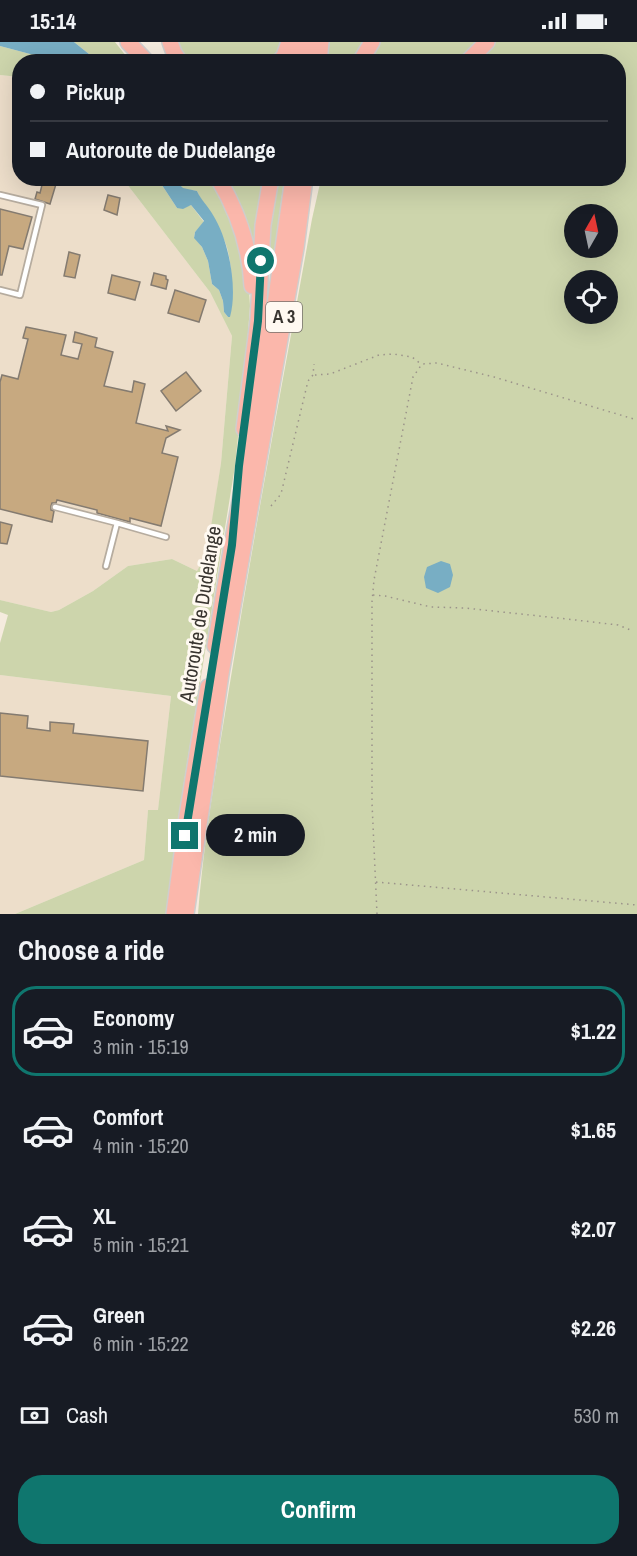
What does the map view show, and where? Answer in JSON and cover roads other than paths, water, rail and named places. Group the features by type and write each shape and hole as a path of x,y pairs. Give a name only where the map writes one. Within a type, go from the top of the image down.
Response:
{"highway":[{"path":"475,54 487,42"},
{"path":"129,43 139,54"},
{"name":"A 3","path":"223,186 240,222 248,248 254,306 252,358"},
{"name":"A 3","path":"232,545 239,466 258,321 263,225 270,186"},
{"name":"Autoroute de Dudelange","path":"174,914 187,816 273,318 292,186"},
{"name":"Autoroute de Dudelange","path":"187,914 220,674 296,248 304,186"},
{"name":"A 3","path":"296,248 307,217 314,186"}],"lane":[{"path":"0,195 42,206 20,295 0,290"},
{"path":"55,507 166,537"},
{"path":"106,567 117,523"}],"water":[{"path":"0,42 74,42 89,54 30,54 0,46"},
{"path":"163,186 181,186 197,191 219,225 228,251 232,279 230,317 224,312 219,290 212,284 208,261 202,247 194,238 195,232 204,221 191,205 183,209 177,208"},
{"path":"441,561 450,564 453,575 450,587 438,593 426,588 424,577 427,567"}]}
